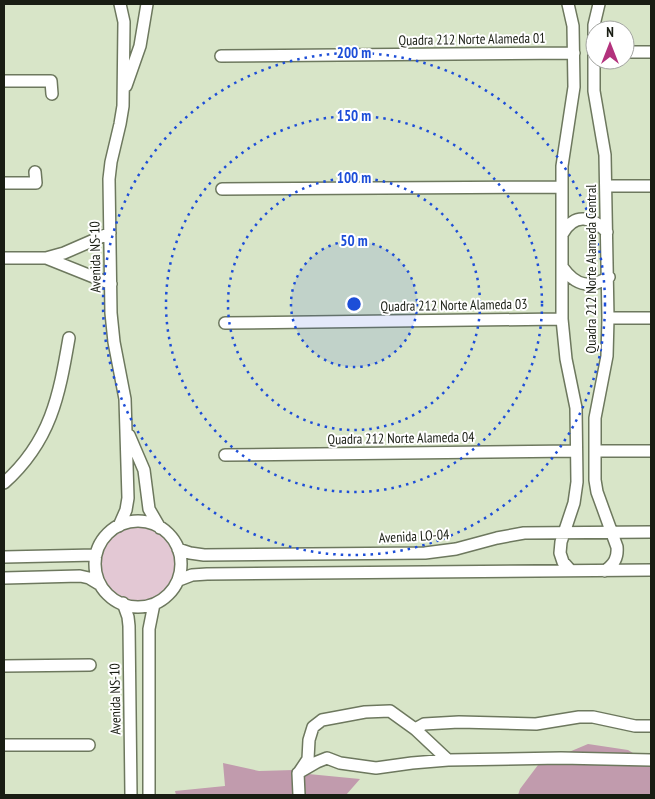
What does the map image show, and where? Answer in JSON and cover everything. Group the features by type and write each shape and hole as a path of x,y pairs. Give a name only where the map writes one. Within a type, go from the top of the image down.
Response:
{"street":[{"name":"Avenida NS-10","path":"96,555 103,540 119,526 128,502 124,392 112,330 110,233 109,170 122,118 124,22 120,4"},
{"name":"Avenida NS-10","path":"123,95 140,46 147,4"},
{"name":"Quadra 212 Norte Alameda Central","path":"565,533 577,487 576,408 566,359 562,319 562,187 564,151 573,103 574,53 573,19 568,4"},
{"name":"Quadra 212 Norte Alameda Central","path":"595,20 599,4"},
{"path":"635,52 651,52"},
{"name":"Quadra 212 Norte Alameda 01","path":"221,56 574,53"},
{"name":"Quadra 212 Norte Alameda Central","path":"594,70 594,91 606,155 608,277 607,356 595,418 596,488 611,532"},
{"path":"4,80 51,81 52,94"},
{"path":"4,184 36,183 35,172"},
{"path":"607,186 651,186"},
{"path":"222,189 562,187"},
{"path":"563,233 571,223 582,219 599,224 607,232"},
{"path":"4,258 46,258 64,253 110,233"},
{"path":"46,258 111,284"},
{"path":"563,268 578,283 591,284 608,277"},
{"path":"608,318 651,318"},
{"name":"Quadra 212 Norte Alameda 03","path":"225,323 562,319"},
{"path":"4,482 29,456 46,428 59,394 70,338"},
{"name":"Avenida NS-10","path":"126,419 130,438 145,473 149,509 160,528 171,537 178,549"},
{"name":"Quadra 212 Norte Alameda 04","path":"225,454 576,451"},
{"path":"595,451 651,451"},
{"path":"119,526 140,522 160,528"},
{"path":"606,571 614,562 617,552 611,532"},
{"name":"Avenida LO-04","path":"178,549 204,555 425,553 456,549 518,534 651,532"},
{"path":"565,533 561,542 560,553 563,562 571,571"},
{"path":"178,549 181,559 179,580"},
{"path":"4,557 96,555 95,571 99,584"},
{"path":"4,578 80,576 89,578 99,584 110,596 123,604 136,606 154,604 168,594 179,580 192,575 651,570"},
{"name":"Avenida NS-10","path":"123,604 128,617 129,631 130,795"},
{"path":"149,795 148,638 149,622 154,604"},
{"path":"4,666 90,665"},
{"path":"299,795 298,774 308,759 309,740 313,727 322,720 365,712 390,711 415,729 448,760"},
{"path":"415,729 424,724 459,722 536,724 579,717 593,717 635,726 651,726"},
{"path":"4,745 89,745"},
{"path":"298,774 327,758 340,763 376,768 448,760 561,758 651,760"}],"shaded area":[{"path":"138,526 152,529 165,537 173,550 176,564 173,578 165,591 152,599 138,602 124,599 111,591 103,578 100,564 103,550 111,537 124,529"},
{"path":"588,744 628,750 651,764 651,795 518,795 520,789 538,765"},
{"path":"223,763 259,771 294,770 298,773 360,779 346,795 176,795 175,791 225,786"}]}
